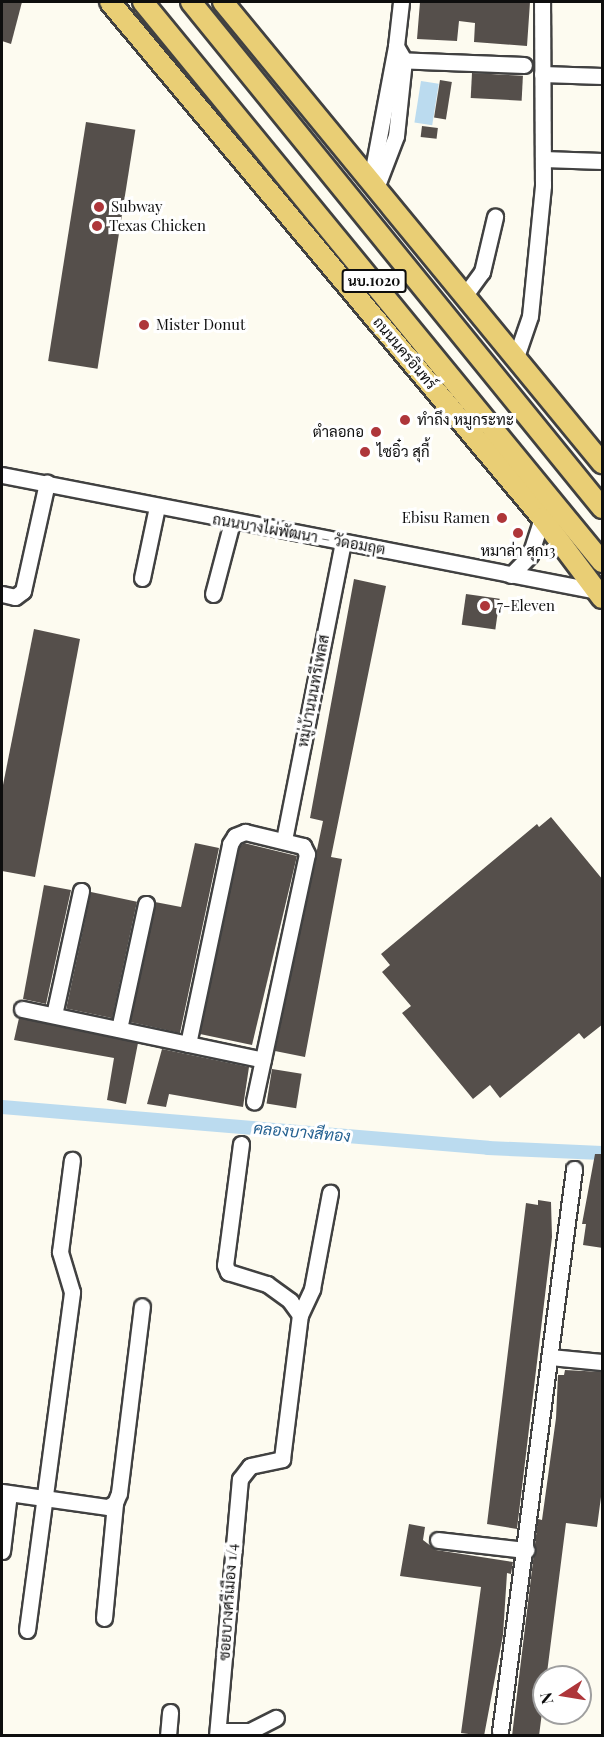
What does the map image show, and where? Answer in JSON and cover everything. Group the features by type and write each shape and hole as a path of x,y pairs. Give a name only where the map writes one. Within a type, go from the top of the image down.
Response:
{"main road":[{"name":"ถนนนครอินทร์","path":"110,2 542,518 600,594"},
{"name":"ถนนนครอินทร์","path":"143,2 603,562"},
{"name":"นบ.1020","path":"191,2 603,508"},
{"path":"218,2 295,128"},
{"path":"223,2 603,463"}],"street":[{"path":"373,184 397,56 401,2"},
{"path":"516,357 530,316 543,159 542,2"},
{"path":"397,56 524,65"},
{"path":"542,74 603,76"},
{"path":"543,159 603,161"},
{"path":"465,295 482,272 495,217"},
{"name":"ถนนบางไผ่พัฒนา – วัดอมฤต","path":"2,475 600,594"},
{"path":"2,594 15,597 22,591 47,483"},
{"path":"142,578 157,507"},
{"path":"511,575 530,555 542,518"},
{"path":"213,594 232,522"},
{"name":"หมู่บ้านนนทรีเพลส","path":"284,840 343,542"},
{"path":"188,1044 230,844 235,836 245,832 303,846 307,854 254,1101"},
{"path":"54,1015 81,891"},
{"path":"119,1029 146,904"},
{"path":"22,1008 263,1060"},
{"path":"241,1144 225,1265 228,1272 267,1284 290,1301 300,1315 312,1289 330,1193"},
{"path":"27,1630 72,1292 60,1252 72,1160"},
{"path":"500,1732 526,1550 574,1169"},
{"path":"104,1618 115,1503 120,1493 141,1306"},
{"name":"ซอยบางศรีเมือง 1/4","path":"217,1733 233,1537 244,1470 282,1459 300,1315"},
{"path":"550,1357 603,1362"},
{"path":"2,1551 5,1493 108,1507 115,1503"},
{"path":"438,1540 526,1550"},
{"path":"168,1736 170,1712"},
{"path":"217,1733 250,1731 276,1718"}],"water":[{"path":"421,81 439,84 432,125 414,122"}],"building":[{"path":"2,2 22,2 11,44 2,41"},
{"path":"420,2 530,2 527,46 474,42 475,23 459,21 457,41 417,39"},
{"path":"472,73 523,76 522,101 471,98"},
{"path":"440,80 452,82 446,119 434,118"},
{"path":"86,122 135,130 98,369 48,361"},
{"path":"422,126 438,128 437,139 421,137"},
{"path":"354,579 386,586 331,857 342,859 305,1057 275,1051 323,821 310,818"},
{"path":"466,594 500,599 495,629 462,625"},
{"path":"34,629 80,639 35,877 2,871 2,790"},
{"path":"551,817 603,880 603,1024 584,1039 579,1033 500,1098 490,1085 473,1099 402,1013 411,1006 382,972 390,965 381,954 537,824 539,827"},
{"path":"195,843 219,848 180,1033 130,1022 155,902 181,907"},
{"path":"244,843 297,856 252,1045 200,1034 239,848"},
{"path":"44,885 71,890 46,1004 23,999"},
{"path":"91,892 137,902 112,1018 66,1008"},
{"path":"19,1018 138,1043 126,1104 107,1100 114,1058 14,1040"},
{"path":"162,1049 249,1067 243,1107 169,1094 166,1107 147,1104"},
{"path":"272,1069 302,1074 296,1108 267,1104"},
{"path":"595,1154 603,1154 603,1248 583,1245 586,1224 582,1224"},
{"path":"538,1200 551,1202 552,1237 517,1529 487,1524 526,1203 538,1205"},
{"path":"565,1370 603,1372 603,1482 597,1527 566,1523 548,1665 532,1665 532,1725 540,1725 539,1736 512,1736 538,1519 542,1520 556,1418 558,1375 564,1375"},
{"path":"409,1524 425,1527 423,1540 436,1550 513,1562 511,1574 507,1573 503,1635 484,1736 461,1733 481,1587 400,1576"}],"waterway":[{"name":"คลองบางสีทอง","path":"2,1107 488,1148 602,1153"}],"place":[{"name":"Subway","path":"99,207"},
{"name":"Texas Chicken","path":"97,226"},
{"name":"Mister Donut","path":"144,325"},
{"name":"ทำถึง หมูกระทะ","path":"405,420"},
{"name":"ตำลอกอ","path":"376,432"},
{"name":"ไซอิ๋ว สุกี้","path":"365,452"},
{"name":"Ebisu Ramen","path":"502,518"},
{"name":"หมาล่า สุก13","path":"518,533"},
{"name":"7-Eleven","path":"485,606"}]}
